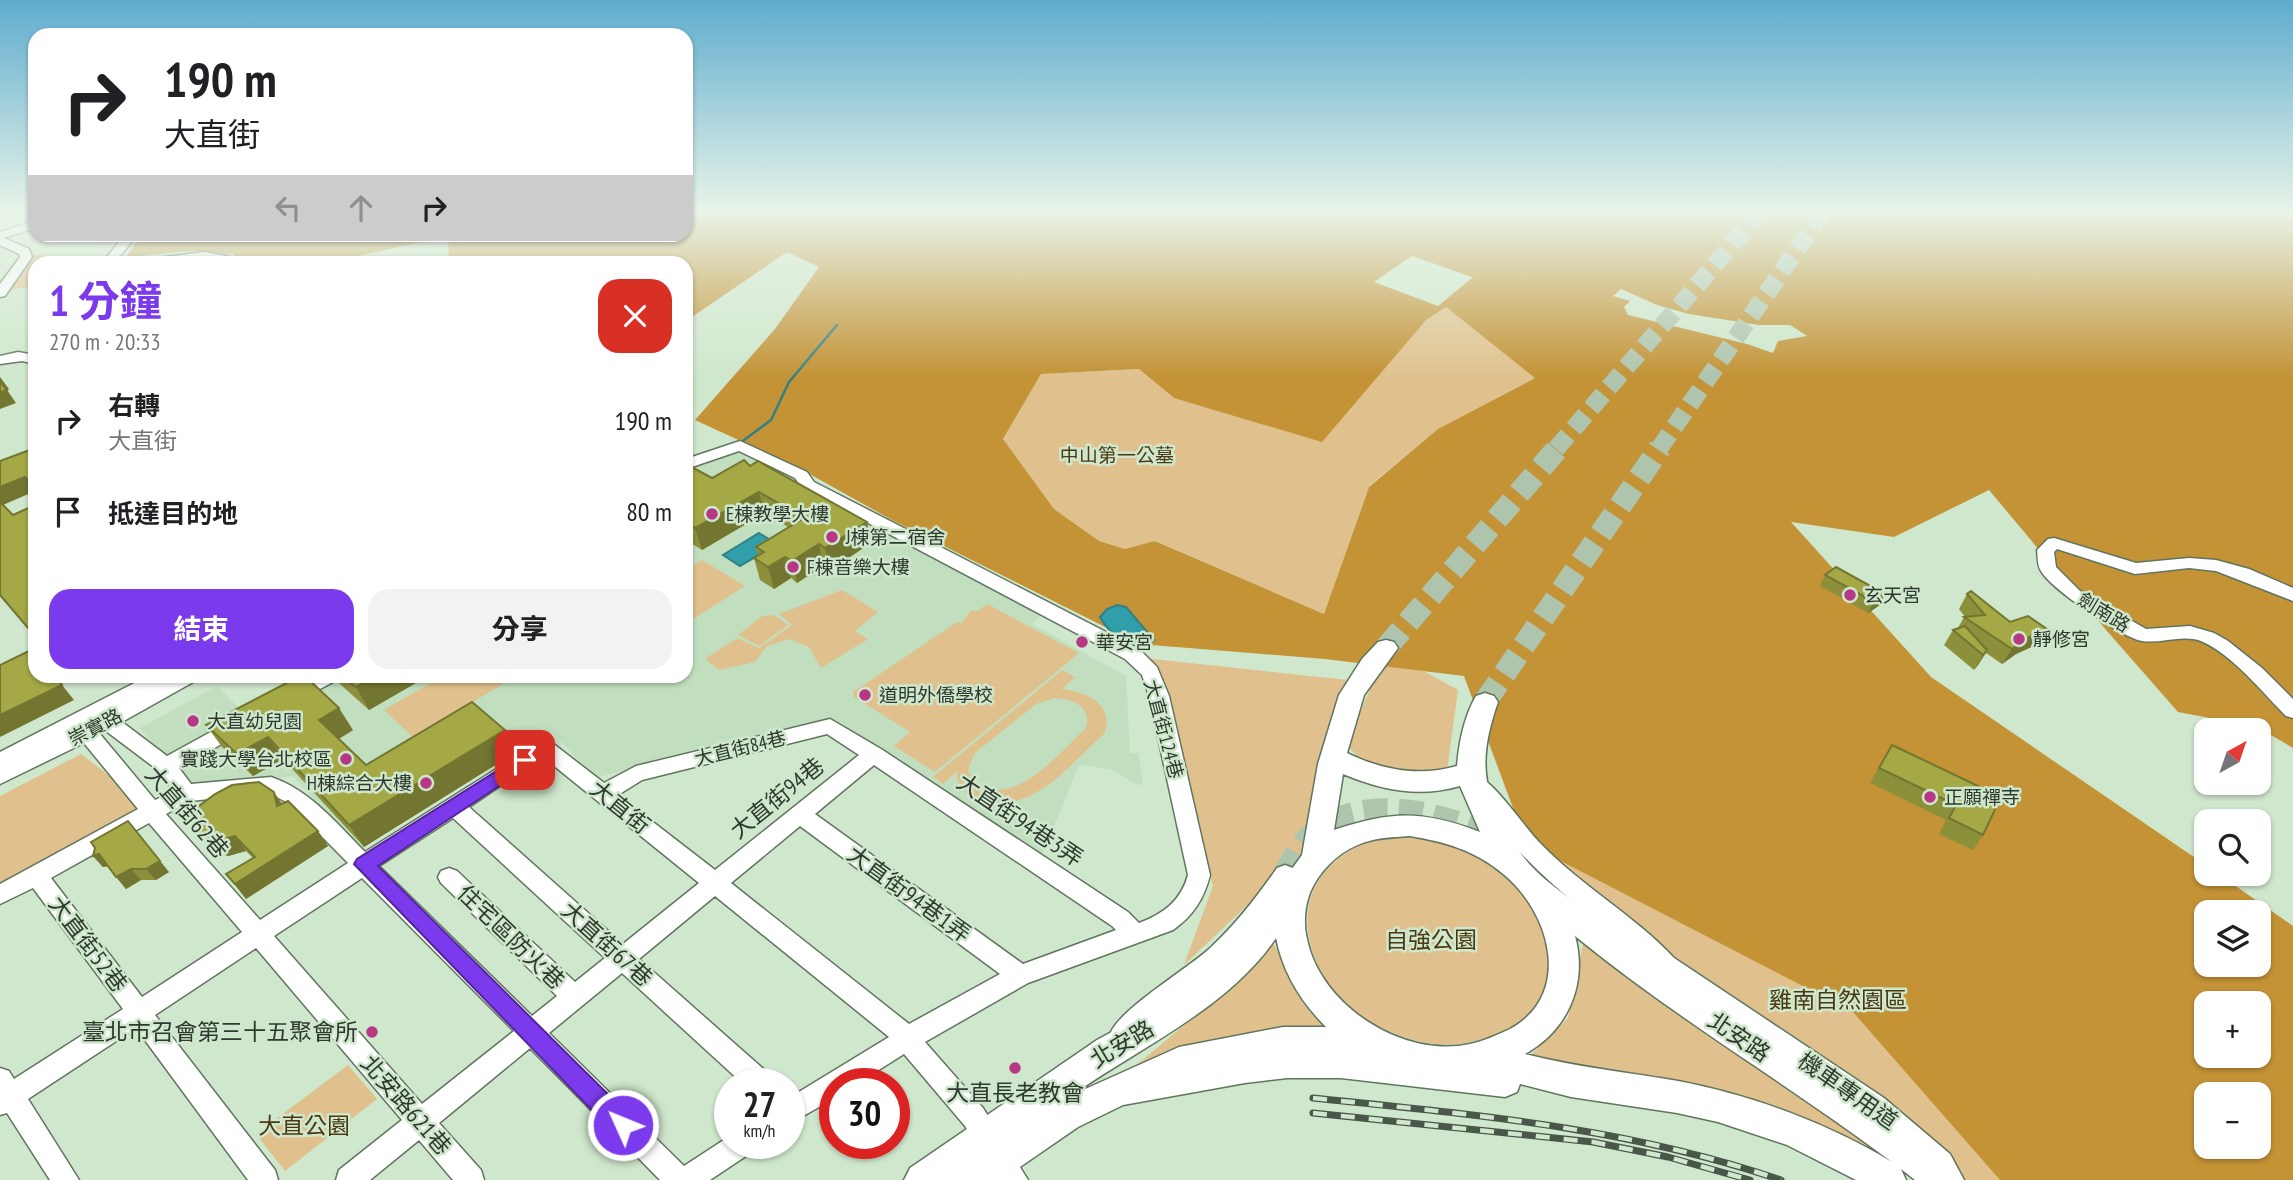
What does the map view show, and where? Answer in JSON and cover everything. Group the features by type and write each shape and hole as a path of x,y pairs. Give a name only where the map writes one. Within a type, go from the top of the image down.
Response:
{"main road":[{"path":"1300,872 1348,703 1361,678 1386,648"},
{"path":"1485,702 1472,735 1469,773 1483,816 1528,874"},
{"path":"1334,758 1372,776 1429,783 1469,773"},
{"name":"北安路","path":"922,1180 1000,1158 1108,1051 1174,1014 1230,968 1261,936 1300,872 1342,839 1374,828 1410,825 1459,836 1483,845 1528,874 1654,980 1848,1109 1944,1180"},
{"name":"北安路","path":"1300,872 1290,907 1289,933 1296,961 1310,988 1331,1012 1358,1034 1428,1059 1466,1060 1522,1069 1571,1081 1692,1100 1783,1128 1847,1156 1888,1180"},
{"name":"北安路","path":"1466,1060 1498,1053 1525,1039 1546,1020 1560,996 1565,969 1563,942 1554,915 1528,874"},
{"name":"北安路","path":"971,1180 1066,1115 1179,1062 1283,1042 1328,1042 1390,1047"},
{"path":"1118,1090 1162,1084 1212,1072 1287,1063 1351,1063 1533,1084 1571,1081"}],"street":[{"path":"0,293 19,267"},
{"path":"0,360 28,357"},
{"name":"大直街124巷","path":"693,461 732,446 740,446 801,475 808,485 1090,631 1144,664 1160,696 1199,875 1195,893 1181,912 1165,923 1020,975 862,1068"},
{"name":"劍南路","path":"2293,595 2249,575 2211,565 2190,563 2148,569 2135,568 2054,543 2045,550 2049,569 2074,595 2143,635 2190,632 2208,637 2222,645 2255,673 2293,711"},
{"name":"崇實路","path":"0,776 92,722 151,683"},
{"name":"崇實路","path":"0,761 92,722 173,683"},
{"path":"282,701 315,683"},
{"path":"166,766 258,714"},
{"path":"92,722 166,766 186,793"},
{"name":"大直街62巷","path":"92,722 151,811 259,934"},
{"name":"大直街84巷","path":"604,793 636,774 830,726 873,754"},
{"name":"大直街","path":"4,1093 139,1012 544,747 908,1039 1000,1158"},
{"name":"大直街94巷3弄","path":"873,754 1120,919 1135,934"},
{"name":"大直街94巷","path":"349,1180 873,754"},
{"name":"機車專用道","path":"1469,773 1531,852 1558,877 1653,951 1666,965"},
{"path":"0,895 186,793 271,785 298,798 529,1033 679,1180"},
{"name":"大直街67巷","path":"454,806 744,1068"},
{"name":"大直街94巷1弄","path":"799,814 1020,975"},
{"name":"機車專用道","path":"1528,874 1646,956 1666,965 1875,1107 1941,1163 1951,1180"},
{"name":"大直街52巷","path":"36,875 265,1180"},
{"name":"住宅區防火巷","path":"449,877 573,996"},
{"name":"北安路621巷","path":"259,934 471,1180"},
{"path":"4,1093 66,1180"},
{"path":"687,1180 719,1159"}],"shaded area":[{"name":"道明外僑學校","path":"733,448 1042,614 1032,624 1126,676 1130,753 1138,753 1143,784 1138,785 1111,769 1079,765 1042,855 831,719 595,778 551,731 359,850 293,776 193,787 175,765 325,683 693,683 693,466"},
{"name":"大直幼兒園","path":"217,686 246,715 167,761 140,728"}],"green space":[{"path":"23,267 28,267 28,287 7,290"},
{"path":"693,267 765,267 693,316"},
{"path":"819,267 1396,267 1374,282 1438,306 1473,277 1444,267 2293,267 2293,748 2272,736 2272,718 2210,718 2178,712 1989,490 1894,537 1791,522 1931,677 2194,857 2194,886 2236,886 2256,900 2194,900 2194,977 2271,977 2271,911 2293,926 2293,1180 2000,1180 1853,1012 1526,843 1464,676 1325,659 1139,644 892,520 797,467 695,420 775,329","holes":["1621,289 1657,305 1689,314 1759,325 1790,325 1807,336 1778,341 1773,353 1747,344 1628,315 1624,307 1630,301 1613,296","1446,307 1535,378 1438,429 1369,487 1324,614 1155,541 1125,549 1099,541 1054,509 1003,439 1041,374 1139,369 1174,398 1322,442 1426,320"]},
{"name":"中山第一公墓","path":"1446,307 1536,377 1438,429 1369,486 1324,614 1156,541 1125,549 1099,541 1054,509 1003,439 1041,374 1139,369 1174,398 1426,320"},
{"path":"702,560 745,586 695,618 693,565"},
{"path":"842,590 878,612 855,631 868,639 821,668 809,647 789,639 767,646 755,662 719,670 705,659 737,638 759,648 792,625 779,614"},
{"path":"987,604 1079,653 935,772 894,746 910,732 854,697 853,692 957,622 962,623 971,610 978,611"},
{"path":"774,615 788,625 759,646 738,635 762,616"},
{"path":"1387,651 1458,690 1446,778 1368,768 1346,744"},
{"path":"1143,658 1357,681 1305,851 1184,965 1213,886 1158,682"},
{"path":"1062,670 1075,677 1062,689 1081,693 1096,701 1106,715 1104,734 1059,776 1029,797 992,803 970,799 957,779 957,771 943,784 933,777","holes":["1055,698 1074,702 1084,709 1086,728 1050,763 1021,783 1006,789 991,790 976,784 968,770 974,754 1036,704"]},
{"path":"431,683 504,683 414,738 384,710"},
{"path":"81,754 111,777 141,805 140,809 0,885 0,796"},
{"name":"雞南自然園區","path":"1678,829 2030,1180 1962,1180 1583,893 1540,842"},
{"name":"自強公園","path":"1412,835 1454,843 1495,860 1517,879 1549,935 1553,959 1547,987 1532,1011 1509,1029 1496,1035 1462,1044 1437,1044 1385,1030 1356,1013 1334,992 1314,957 1307,919 1317,882 1330,866 1345,854 1369,841"},
{"path":"1271,937 1291,983 1329,1029 1138,1064 1247,972"},
{"path":"1583,944 1872,1141 1920,1180 1914,1180 1867,1150 1528,1058 1568,1018"},
{"name":"大直公園","path":"348,1065 377,1099 285,1171 256,1134"}],"water":[{"path":"759,533 777,544 740,566 723,555"},
{"path":"1117,605 1126,607 1154,640 1143,649 1118,637 1100,617 1107,609"}],"building":[{"path":"0,382 7,390 0,392"},
{"path":"28,451 28,480 25,477 0,487 0,461"},
{"path":"744,460 750,466 758,461 867,522 825,548 819,544 792,561 785,557 768,567 754,558 764,552 756,547 804,518 759,492 695,528 693,468 712,478"},
{"path":"0,502 13,515 28,508 28,628 0,595"},
{"path":"1836,567 1885,594 1874,602 1825,575"},
{"path":"1971,591 2010,622 2028,616 2047,629 2025,639 2012,649 1964,617 1985,615 1967,594"},
{"path":"1965,626 1987,650 1983,655 1953,630"},
{"path":"28,651 28,683 62,685 0,715 0,665"},
{"path":"287,683 312,683 339,708 319,720 366,765 472,702 505,730 349,825 268,737 237,754 206,725"},
{"path":"1892,745 2001,797 1983,835 1949,818 1956,805 1879,768"},
{"path":"259,782 274,792 277,806 288,801 318,831 235,884 226,874 255,857 235,836 216,841 201,837 192,821 199,806 215,794 232,785"},
{"path":"128,821 160,861 146,869 131,869 116,877 99,854 93,856 95,848 91,842"}],"waterway":[{"path":"740,443 771,420 789,382 837,325"}],"tunnel":[{"path":"1556,449 1713,267"},
{"path":"1659,449 1785,267"},
{"path":"1386,648 1558,448"},
{"path":"1485,702 1660,448"},
{"path":"1285,874 1305,842 1325,826 1348,815 1373,811 1400,811 1452,821 1498,841"}],"railway":[{"path":"1313,1098 1492,1117 1607,1135 1665,1147 1781,1180"},
{"path":"1313,1113 1593,1142 1668,1157 1750,1180"}],"place":[{"name":"E棟教學大樓","path":"712,514"},
{"name":"J棟第二宿舍","path":"832,537"},
{"name":"F棟音樂大樓","path":"793,567"},
{"name":"玄天宮","path":"1850,595"},
{"name":"靜修宮","path":"2019,639"},
{"name":"華安宮","path":"1082,642"},
{"name":"道明外僑學校","path":"865,695"},
{"name":"大直幼兒園","path":"193,721"},
{"name":"實踐大學台北校區","path":"346,759"},
{"name":"H棟綜合大樓","path":"426,783"},
{"name":"正願禪寺","path":"1930,797"},
{"name":"臺北市召會第三十五聚會所","path":"372,1032"},
{"name":"大直長老教會","path":"1015,1068"}],"route":[{"path":"525,760 364,864 623,1125"}]}
